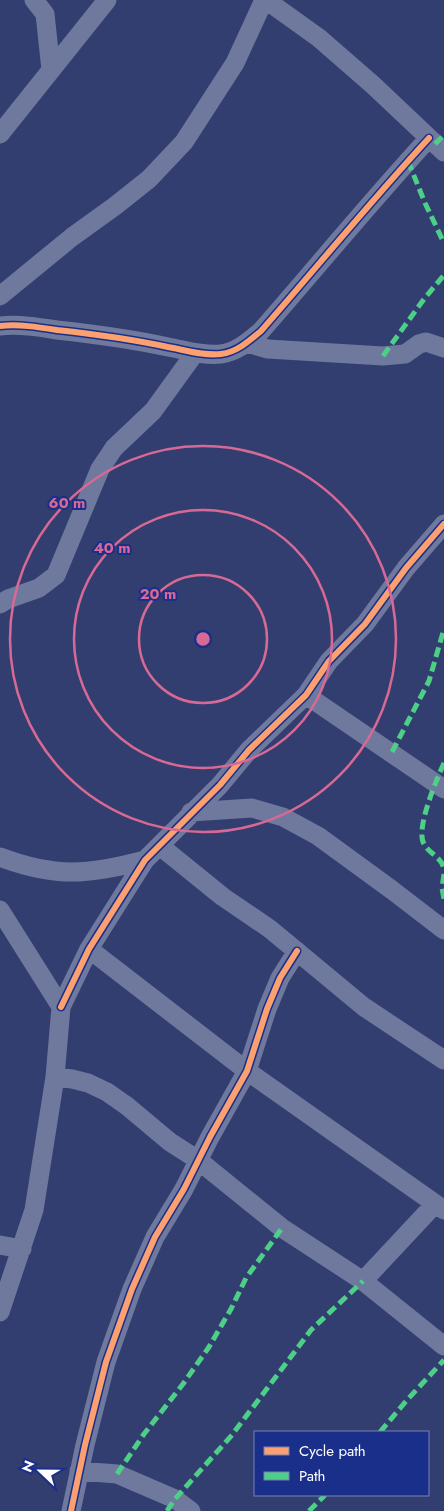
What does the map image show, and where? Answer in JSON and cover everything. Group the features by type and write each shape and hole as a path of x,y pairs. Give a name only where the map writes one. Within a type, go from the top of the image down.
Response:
{"street":[{"path":"34,0 45,14 51,70"},
{"path":"0,134 107,0"},
{"path":"0,296 72,237 116,206 149,179 184,142 234,63 265,0 319,38 373,85 444,152"},
{"path":"0,326 13,324 87,333 168,347 195,354 221,354 234,350 261,332 428,138"},
{"path":"247,343 268,349 366,356 405,354 419,344 426,342 444,348"},
{"path":"0,604 8,599 39,588 56,575 100,468 114,448 153,411 195,354"},
{"path":"0,1312 34,1210 55,1077 61,1007 89,949 145,860 220,785 248,750 306,694 329,661 365,624 406,568 444,524"},
{"path":"306,694 444,789"},
{"path":"191,812 252,808 283,818 318,836 444,930"},
{"path":"160,846 222,897 270,929 364,1007 444,1060"},
{"path":"0,857 40,870 71,873 109,870 145,860"},
{"path":"0,910 61,1007"},
{"path":"89,949 246,1071 440,1207 363,1281"},
{"path":"71,1511 106,1362 132,1289 155,1237 184,1189 246,1071 270,1001 280,978 297,951"},
{"path":"55,1077 88,1083 107,1092 170,1142 198,1160 282,1228 363,1281 444,1346"},
{"path":"0,1244 22,1249"},
{"path":"79,1471 117,1474 175,1499 191,1511"}],"marked path":[{"path":"435,144 444,135"},
{"path":"408,161 444,243"},
{"path":"383,356 424,299 444,275"},
{"path":"392,752 429,681 444,629"},
{"path":"444,763 428,804 422,827 424,844 439,859 444,871"},
{"path":"444,874 442,888 444,899"},
{"path":"117,1474 144,1434 209,1347 246,1278 282,1228"},
{"path":"167,1511 175,1499 232,1435 311,1330 363,1281"},
{"path":"381,1431 444,1360"},
{"path":"309,1511 324,1496"}],"cycle path":[{"path":"0,326 28,326 99,335 201,353 221,354 232,351 242,346 261,331 429,138"},
{"path":"61,1007 89,949 145,860 220,785 249,750 306,695 329,661 365,624 406,568 444,524"},
{"path":"71,1511 106,1362 132,1289 155,1237 184,1189 210,1137 247,1071 267,1009 280,978 297,951"}]}
